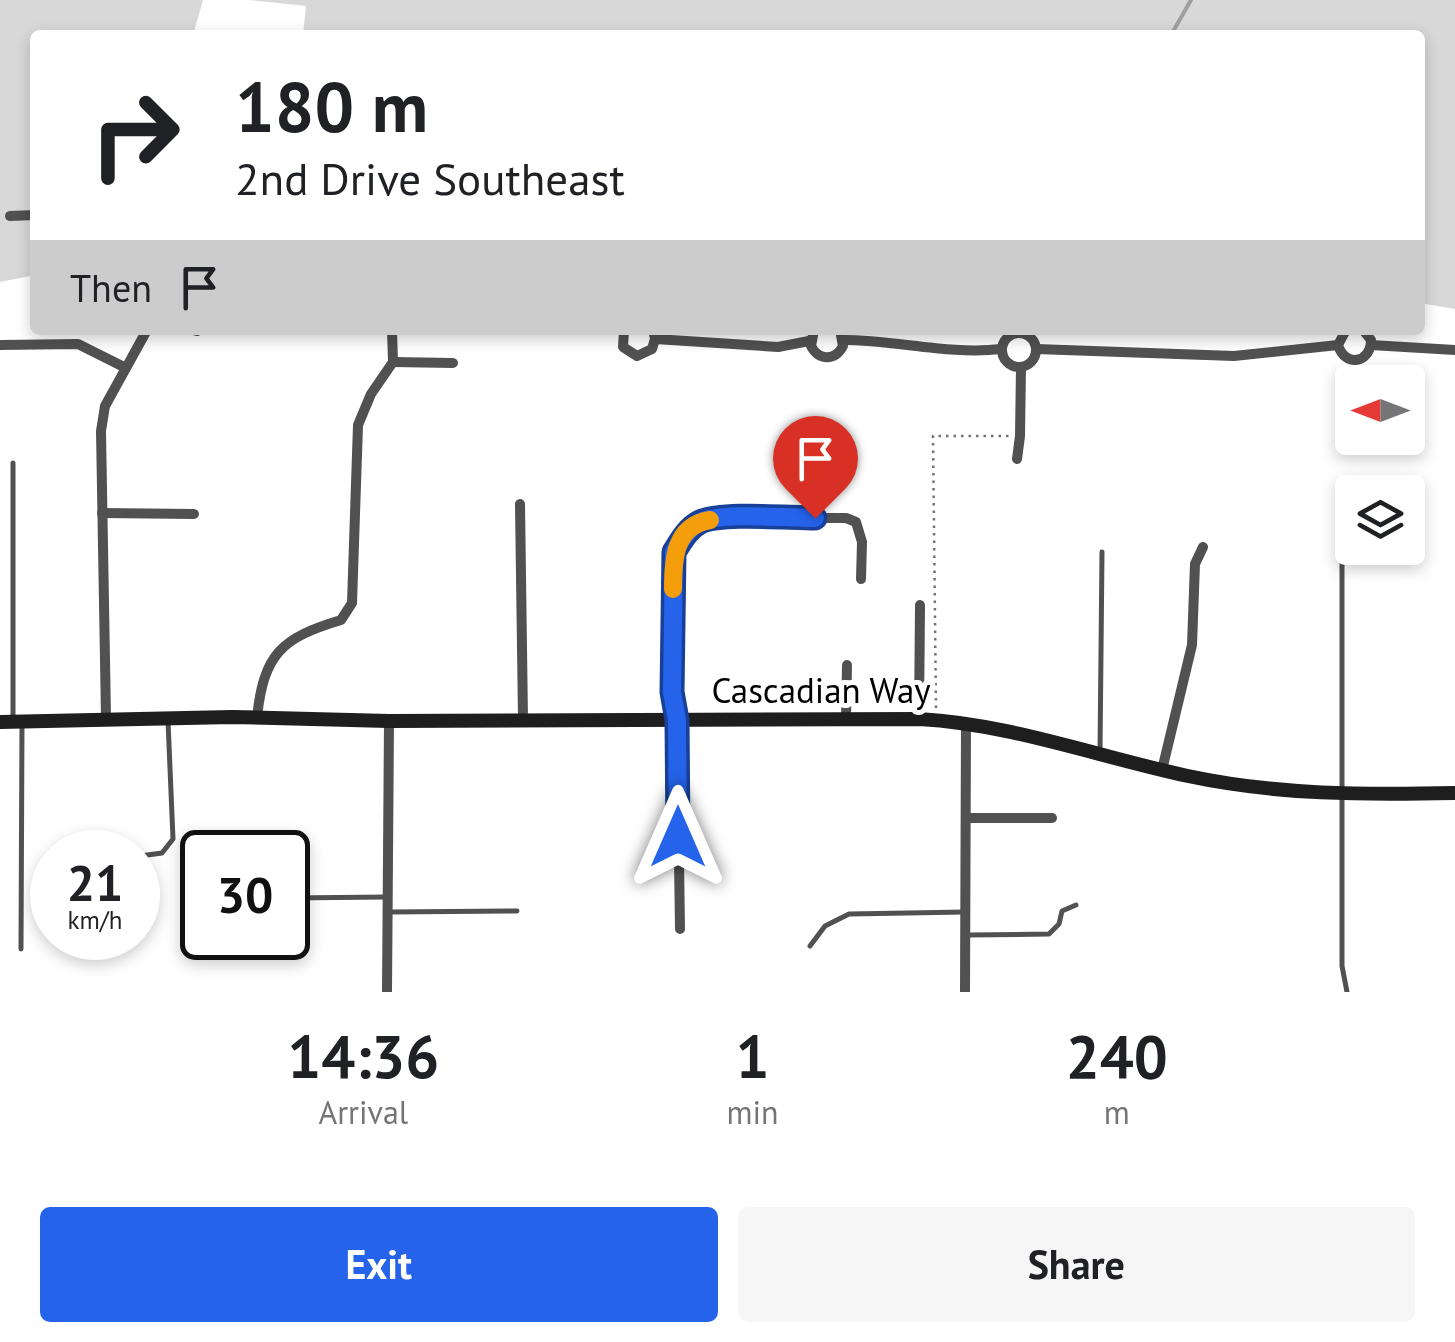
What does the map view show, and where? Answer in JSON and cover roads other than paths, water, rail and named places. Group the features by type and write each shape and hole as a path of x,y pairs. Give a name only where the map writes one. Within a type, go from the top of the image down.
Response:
{"street":[{"path":"10,216 30,215"},
{"path":"106,718 101,430 105,406 144,335"},
{"path":"256,718 261,680 276,654 304,631 342,620 352,603 358,425 371,394 393,362 392,335"},
{"path":"623,335 622,342 632,354 648,353 654,335"},
{"path":"664,335 778,347 811,336 817,355 827,358 840,350 842,335 962,350 1002,349"},
{"path":"1011,335 1002,349 1005,360 1021,367"},
{"path":"1021,367 1034,359 1036,349 1025,335"},
{"path":"1343,335 1338,345 1342,356 1352,361 1367,355 1372,345"},
{"path":"1367,335 1372,345"},
{"path":"0,345 78,344 124,367"},
{"path":"1036,349 1234,356 1338,345"},
{"path":"1372,345 1455,350"},
{"path":"393,362 453,363"},
{"path":"1016,459 1021,367"},
{"path":"520,504 523,719"},
{"path":"102,512 194,514"},
{"path":"680,929 677,720 672,692 674,552 685,534 701,521 846,518 856,522 860,531 861,579"},
{"path":"1162,770 1192,645 1195,564 1204,546"},
{"path":"919,719 920,605"},
{"path":"846,719 847,665"},
{"name":"Cascadian Way","path":"12,722 106,718 389,722 919,719 966,723 1262,790 1341,795 1455,793"},
{"path":"387,992 389,722"},
{"path":"964,992 966,723"},
{"path":"966,818 1052,818"}],"lane":[{"path":"13,463 12,722 21,950"},
{"path":"1100,755 1102,552"},
{"path":"1342,565 1342,966 1347,992"},
{"path":"160,853 173,839 168,718"},
{"path":"310,898 387,897"},
{"path":"965,934 1049,934 1059,924 1062,911 1076,906"},
{"path":"387,912 517,912"},
{"path":"810,946 826,926 849,914 965,912"}],"waterway":[{"path":"1174,30 1191,0"}]}
